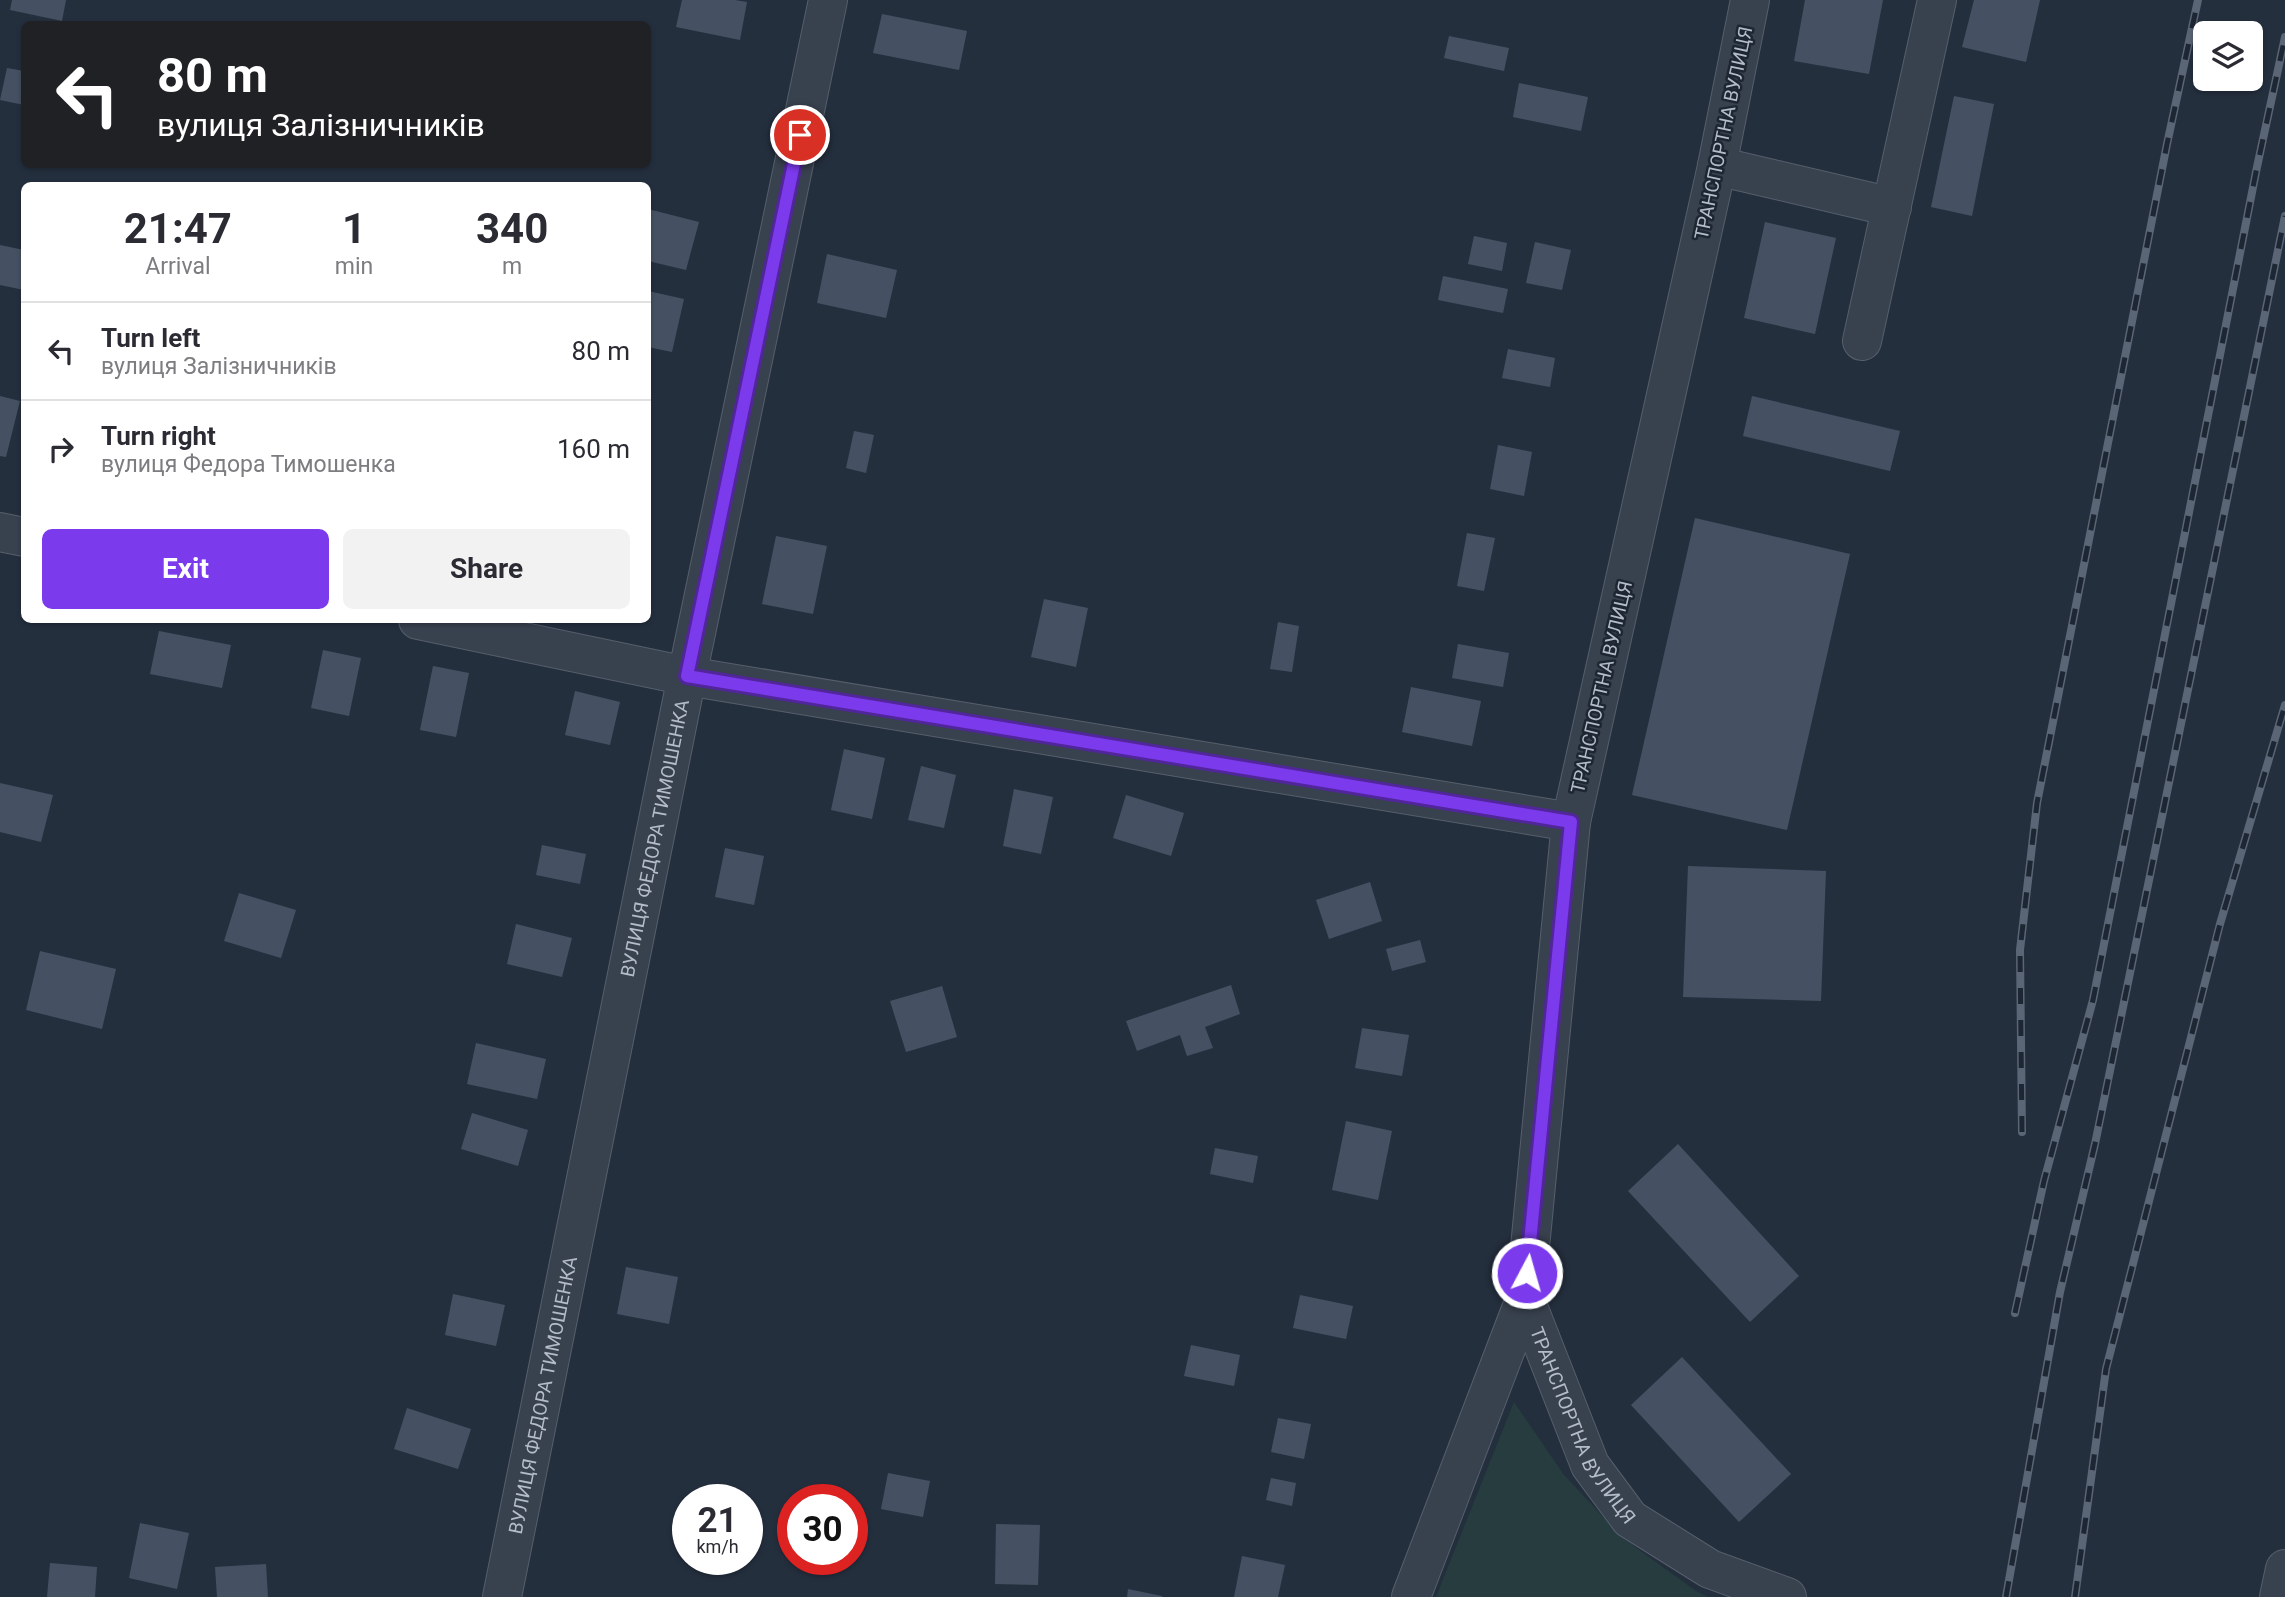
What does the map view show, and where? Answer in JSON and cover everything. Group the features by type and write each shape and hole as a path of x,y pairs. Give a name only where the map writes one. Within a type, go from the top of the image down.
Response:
{"street":[{"name":"ВУЛИЦЯ ФЕДОРА ТИМОШЕНКА","path":"502,1597 687,676 828,0"},
{"name":"ТРАНСПОРТНА ВУЛИЦЯ","path":"1750,0 1717,166 1571,822 1525,1299 1590,1465 1630,1519 1710,1569 1787,1597"},
{"path":"1862,341 1937,0"},
{"path":"1717,166 1892,208"},
{"path":"0,532 21,536"},
{"path":"432,623 687,676 1571,822"},
{"path":"1411,1597 1525,1299"},
{"path":"2279,1597 2285,1570"}],"green space":[{"path":"1514,1402 1564,1475 1624,1539 1708,1597 1436,1597"}],"building":[{"path":"12,0 66,0 62,21 10,10"},
{"path":"682,0 747,2 740,40 676,27"},
{"path":"1805,0 1883,0 1869,74 1794,61"},
{"path":"1974,0 2040,0 2026,62 1962,47"},
{"path":"882,14 967,31 959,70 873,53"},
{"path":"1449,36 1509,48 1504,71 1444,58"},
{"path":"7,68 21,70 21,104 0,100"},
{"path":"1519,83 1588,97 1581,131 1513,117"},
{"path":"1954,96 1994,104 1972,216 1931,207"},
{"path":"651,210 699,222 686,270 651,262"},
{"path":"1765,222 1836,238 1815,334 1744,318"},
{"path":"1474,236 1507,243 1502,271 1468,264"},
{"path":"1535,242 1571,250 1562,290 1526,283"},
{"path":"0,245 21,249 21,289 0,285"},
{"path":"827,254 897,270 886,318 817,303"},
{"path":"1443,276 1508,289 1503,313 1438,300"},
{"path":"651,292 684,299 672,352 651,348"},
{"path":"1508,349 1555,358 1550,387 1502,378"},
{"path":"0,396 20,401 6,457 0,456"},
{"path":"1752,396 1900,431 1890,471 1743,436"},
{"path":"854,431 874,435 866,473 846,468"},
{"path":"1498,445 1532,452 1524,496 1490,489"},
{"path":"1695,518 1850,554 1787,830 1632,795"},
{"path":"1467,533 1495,538 1484,591 1457,586"},
{"path":"776,536 827,546 813,614 762,604"},
{"path":"1044,599 1088,608 1076,667 1031,657"},
{"path":"1278,622 1299,626 1292,672 1270,669"},
{"path":"159,631 231,645 222,688 150,674"},
{"path":"1458,644 1509,653 1503,687 1452,678"},
{"path":"323,650 361,658 349,716 311,708"},
{"path":"433,666 469,673 456,737 420,730"},
{"path":"1411,687 1481,701 1472,746 1402,732"},
{"path":"575,691 620,702 610,745 565,735"},
{"path":"844,749 885,758 872,819 831,810"},
{"path":"921,766 956,775 944,828 908,820"},
{"path":"0,783 53,795 41,842 0,832"},
{"path":"1014,789 1053,797 1041,854 1003,846"},
{"path":"1126,795 1184,813 1171,856 1113,838"},
{"path":"542,845 586,854 580,884 536,875"},
{"path":"725,848 764,856 754,905 715,897"},
{"path":"1688,866 1826,871 1821,1001 1683,997"},
{"path":"1370,882 1382,921 1329,939 1316,900"},
{"path":"239,893 296,910 281,958 224,941"},
{"path":"516,924 572,938 562,977 507,964"},
{"path":"1420,940 1426,962 1392,971 1386,949"},
{"path":"40,951 116,969 102,1029 26,1010"},
{"path":"1231,985 1240,1014 1205,1027 1213,1048 1187,1056 1180,1035 1137,1051 1126,1021"},
{"path":"942,986 957,1037 906,1052 890,1001"},
{"path":"1362,1028 1409,1035 1402,1076 1355,1068"},
{"path":"476,1043 546,1059 537,1099 467,1084"},
{"path":"472,1113 528,1130 518,1166 461,1149"},
{"path":"1346,1121 1392,1131 1378,1200 1332,1190"},
{"path":"1678,1144 1799,1276 1750,1322 1628,1191"},
{"path":"1215,1148 1258,1156 1253,1183 1210,1174"},
{"path":"626,1267 678,1277 669,1324 617,1314"},
{"path":"453,1294 505,1305 496,1346 445,1335"},
{"path":"1300,1295 1353,1306 1346,1339 1293,1328"},
{"path":"1191,1345 1240,1355 1234,1386 1184,1376"},
{"path":"1682,1357 1791,1474 1739,1522 1631,1405"},
{"path":"407,1408 471,1429 458,1469 394,1449"},
{"path":"1278,1418 1311,1424 1304,1459 1271,1452"},
{"path":"888,1473 930,1481 923,1517 881,1509"},
{"path":"1271,1478 1296,1483 1292,1506 1266,1500"},
{"path":"140,1523 189,1533 177,1589 129,1578"},
{"path":"996,1524 1040,1525 1038,1585 995,1584"},
{"path":"1242,1556 1285,1565 1278,1597 1234,1597"},
{"path":"50,1563 97,1567 95,1597 47,1597"},
{"path":"266,1564 268,1597 217,1597 215,1567"},
{"path":"1128,1589 1162,1596 1162,1597 1127,1597"}],"railway":[{"path":"2022,1132 2020,950 2037,803 2198,0"},
{"path":"2015,1313 2044,1181 2093,1000 2285,37"},
{"path":"2006,1597 2060,1292 2095,1144 2285,216"},
{"path":"2075,1597 2106,1369 2220,924 2285,705"}],"route":[{"path":"800,135 687,676 1571,822 1527,1273"}]}
